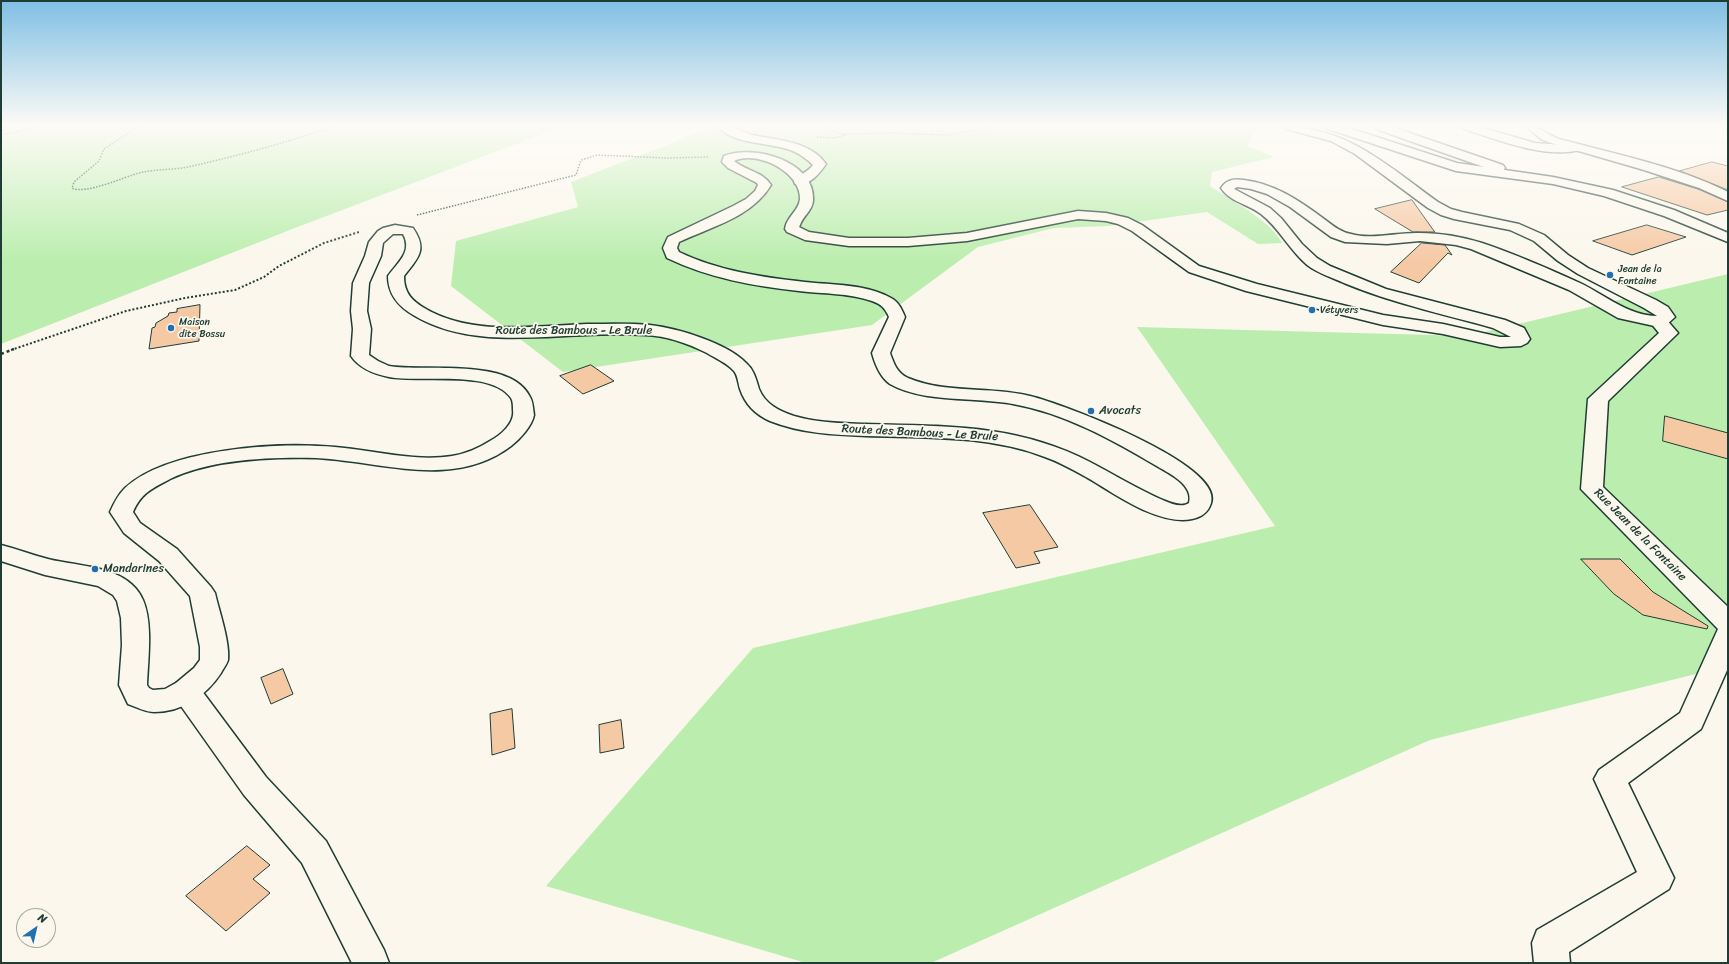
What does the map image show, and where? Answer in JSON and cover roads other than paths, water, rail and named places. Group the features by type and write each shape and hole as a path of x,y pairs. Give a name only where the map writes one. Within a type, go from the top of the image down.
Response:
{"main road":[{"name":"Route des Bambous - Le Brule","path":"186,691 204,676 214,661 214,647 202,593 168,555 132,528 121,512 128,498 146,484 178,468 216,458 252,454 294,452 334,453 432,466 455,463 496,448 514,435 524,417 524,402 516,391 504,382 488,376 471,374 393,372 366,363 360,356 362,329 359,311 361,283 376,242 383,234 395,229 408,231 413,238 415,245 413,254 396,276 398,292 412,307 436,320 456,327 483,331 647,330 672,334 702,344 739,365 746,376 751,393 760,407 781,418 838,429 1001,437 1050,450 1164,510 1188,512 1197,510 1200,505 1202,495 1196,484 1176,469 1150,454 1086,421 1024,400 922,388 901,382 892,377 886,370 881,353 897,318 894,309 885,300 845,291 776,284 731,275 685,262 672,255 670,248 673,240 725,216 755,199 763,191 765,185 762,180 743,172"},
{"name":"Route des Bambous - Le Brule","path":"793,172 798,176 800,181"},
{"path":"814,172 800,181 806,194 806,202 804,211 794,221 792,229 805,236 849,242 908,242 967,237 1078,215 1106,218 1122,221 1137,228 1194,269 1252,288 1383,320 1443,329 1500,342 1515,342 1522,339 1518,332 1499,324 1380,292 1325,269 1312,261 1297,247 1276,221 1265,211 1231,193 1227,188 1234,183 1252,185 1272,191 1295,204 1336,234 1350,239 1387,240 1420,237 1476,246 1575,287 1624,314 1659,322 1667,316 1662,311 1583,271 1563,258 1539,238 1514,227 1446,212 1433,205 1390,172"},
{"path":"1495,172 1568,183 1607,193 1655,208 1728,238"},
{"path":"1661,172 1697,183 1728,196"},
{"name":"Rue Jean de la Fontaine","path":"1659,322 1669,333 1598,399 1592,489 1728,623"},
{"path":"1,553 45,567 105,579 122,589 130,600 134,618 135,645 133,685 138,696 152,701 168,700 186,691 255,786 314,852 371,963"},
{"path":"1552,963 1550,943 1657,878 1610,779 1691,721 1728,636"}],"place":[{"name":"Jean de la Fontaine","path":"1610,275"},
{"name":"Vétyvers","path":"1312,310"},
{"name":"Maison dite Bossu","path":"171,328"},
{"name":"Avocats","path":"1091,411"},
{"name":"Mandarines","path":"95,569"}]}
